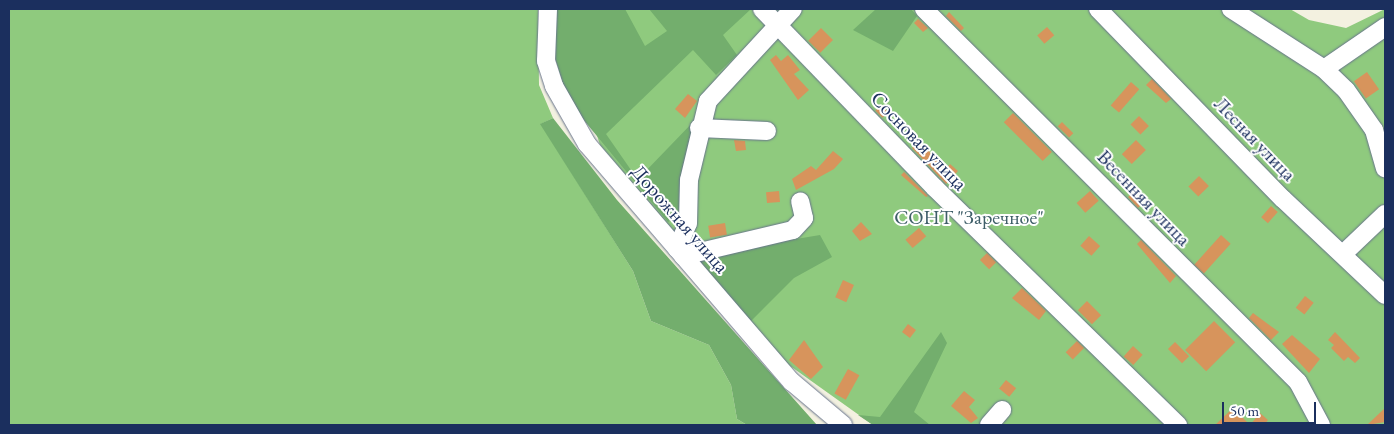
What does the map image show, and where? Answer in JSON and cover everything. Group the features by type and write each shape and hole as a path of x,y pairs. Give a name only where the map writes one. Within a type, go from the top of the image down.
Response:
{"street":[{"name":"Дорожная улица","path":"548,9 546,61 565,112 586,144 792,382 843,425"},
{"name":"Сосновая улица","path":"762,9 934,187 1178,425"},
{"path":"792,9 708,101 699,128 688,223 680,253 793,230 804,218 800,201"},
{"name":"Весенняя улица","path":"924,9 1298,382 1321,425"},
{"name":"Лесная улица","path":"1098,9 1283,199 1385,295"},
{"path":"1231,9 1324,69 1362,110 1385,168"},
{"path":"1324,69 1385,27"},
{"path":"699,128 767,131"},
{"path":"1343,254 1385,214"},
{"path":"989,425 1002,410"}],"green space":[{"path":"9,9 538,9 539,85 553,118 541,124 633,271 651,321 709,345 731,385 737,419 747,425 9,425"},
{"name":"СОНТ \"Заречное\"","path":"556,9 1290,9 1309,20 1346,28 1385,9 1385,425 873,425 786,363 600,145"},
{"path":"556,9 625,9 645,46 667,31 649,9 751,9 723,35 737,55 716,75 693,50 606,134 631,170 641,176 696,119 685,213 668,222 568,101 554,55"},
{"path":"876,9 911,9 917,16 893,51 853,30"},
{"path":"553,118 617,200 817,425 747,425 737,419 731,385 709,345 651,321 633,271 540,124"},
{"path":"820,235 832,257 794,278 749,323 696,256"},
{"path":"941,332 947,343 914,412 930,425 873,425 858,415 880,417"}],"building":[{"path":"949,12 964,28 961,31 946,16"},
{"path":"918,19 928,28 923,32 914,23"},
{"path":"1047,27 1054,35 1044,44 1037,36"},
{"path":"821,28 833,40 820,53 808,41"},
{"path":"776,55 781,61 788,55 800,70 794,74 809,90 798,100 770,60"},
{"path":"1367,72 1379,89 1366,98 1354,81"},
{"path":"1152,79 1171,99 1166,103 1146,85"},
{"path":"1131,82 1139,89 1119,113 1111,105"},
{"path":"688,94 697,101 685,118 675,109"},
{"path":"881,105 888,112 882,118 875,111"},
{"path":"1013,113 1052,152 1043,161 1004,122"},
{"path":"1139,116 1149,126 1140,134 1131,124"},
{"path":"1062,122 1073,133 1069,138 1058,126"},
{"path":"734,140 745,141 746,150 736,151"},
{"path":"1136,140 1146,150 1132,164 1122,154"},
{"path":"918,141 947,168 950,164 958,171 946,184 912,148"},
{"path":"833,151 843,159 834,169 796,190 792,179 811,166 816,170"},
{"path":"904,172 928,196 926,197 901,175"},
{"path":"1199,176 1209,186 1198,197 1188,187"},
{"path":"779,191 780,202 767,203 766,192"},
{"path":"1090,191 1099,201 1085,213 1077,203"},
{"path":"1133,193 1143,203 1138,208 1128,197"},
{"path":"1271,206 1278,212 1268,223 1261,217"},
{"path":"861,222 872,234 860,241 852,231"},
{"path":"725,223 727,235 710,238 708,226"},
{"path":"919,228 926,236 913,248 905,240"},
{"path":"1221,235 1231,244 1204,273 1194,265"},
{"path":"1089,236 1100,246 1091,256 1080,246"},
{"path":"1141,240 1176,276 1170,283 1137,244"},
{"path":"987,253 996,262 989,269 980,260"},
{"path":"843,280 854,285 846,302 835,297"},
{"path":"1022,288 1046,311 1039,320 1012,298"},
{"path":"1305,296 1314,303 1304,315 1296,308"},
{"path":"1087,301 1101,315 1092,324 1078,310"},
{"path":"1253,313 1279,332 1271,340 1249,318"},
{"path":"1214,321 1235,342 1206,371 1185,350"},
{"path":"908,324 916,330 910,338 902,332"},
{"path":"1335,332 1360,358 1355,363 1348,357 1344,361 1331,348 1334,345 1328,340"},
{"path":"1292,335 1320,359 1309,373 1282,344"},
{"path":"804,340 823,367 811,379 789,360"},
{"path":"1077,341 1084,348 1073,359 1066,352"},
{"path":"1175,342 1189,356 1182,363 1168,349"},
{"path":"1133,346 1143,355 1133,365 1124,356"},
{"path":"848,369 859,375 846,400 834,393"},
{"path":"1006,380 1016,388 1009,397 999,389"},
{"path":"964,391 975,400 969,407 978,418 971,423 951,406"},
{"path":"1233,408 1250,425 1215,425"},
{"path":"1385,408 1385,422 1367,425"},
{"path":"1260,413 1268,420 1264,425 1250,425"}]}
